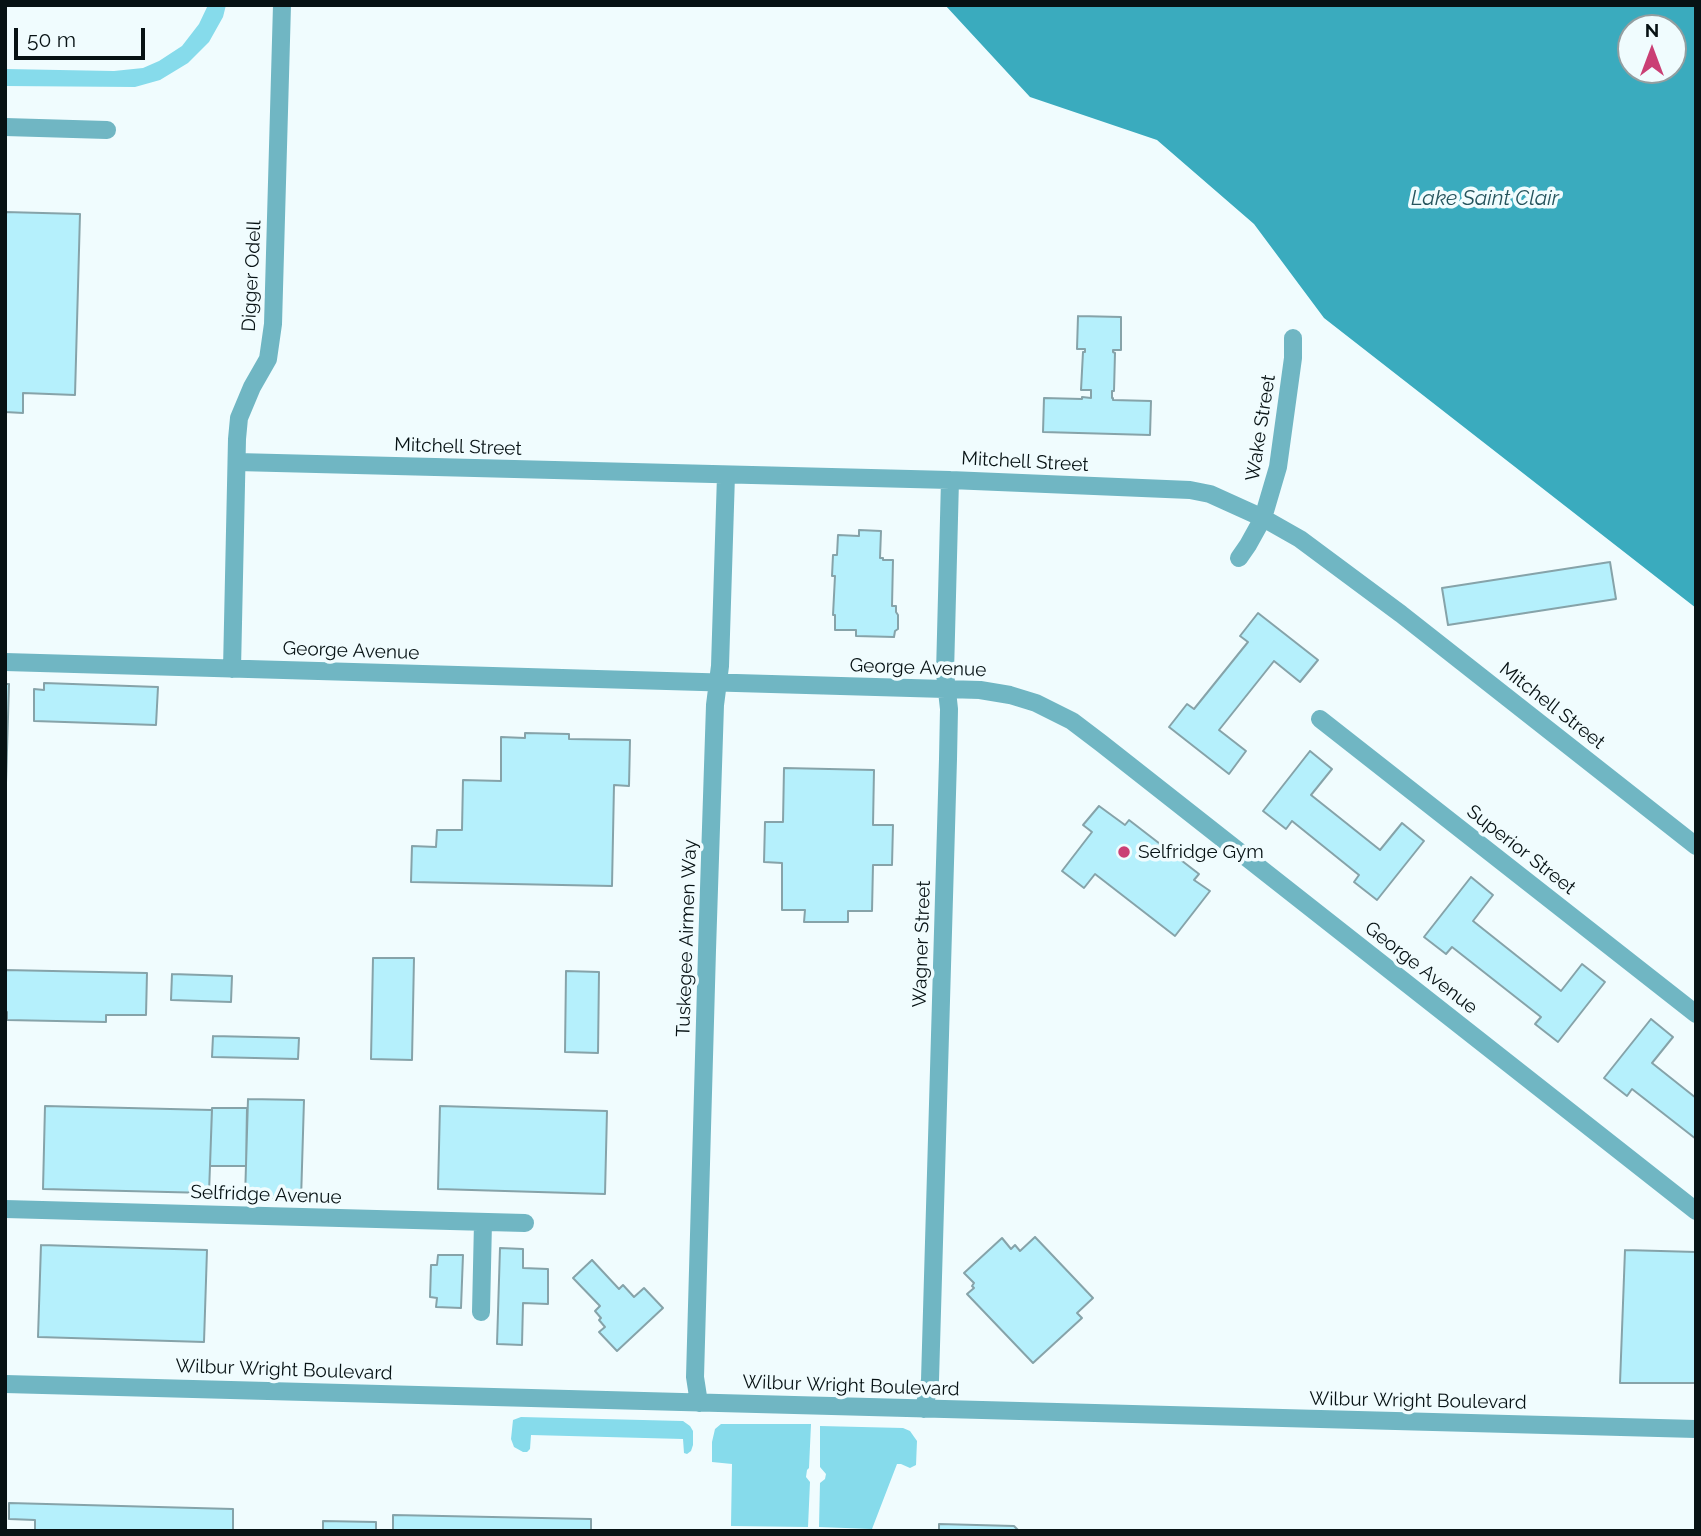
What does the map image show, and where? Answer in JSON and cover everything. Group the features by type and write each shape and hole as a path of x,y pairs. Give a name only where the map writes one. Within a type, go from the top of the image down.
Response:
{"street":[{"name":"Digger Odell","path":"232,669 239,418 251,387 268,359 273,324 282,5"},
{"path":"5,127 107,130"},
{"name":"Wake Street","path":"1239,558 1263,518 1278,467 1293,358 1293,338"},
{"name":"Mitchell Street","path":"237,462 950,480 1200,491 1263,518 1300,539 1401,614 1696,846"},
{"name":"Tuskegee Airmen Way","path":"699,1403 695,1377 707,937 715,705 721,653 726,475"},
{"name":"Wagner Street","path":"925,1409 930,1380 948,759 949,709 945,673 950,480"},
{"name":"George Avenue","path":"5,662 980,690 1036,703 1072,721 1696,1210"},
{"name":"Superior Street","path":"1320,719 1696,1014"},
{"name":"Selfridge Avenue","path":"5,1209 525,1223"},
{"path":"481,1312 484,1223"},
{"name":"Wilbur Wright Boulevard","path":"5,1384 1696,1429"}],"shaded area":[{"path":"208,5 226,5 223,17 209,42 188,63 160,80 135,87 5,86 5,69 114,71 143,68 182,46 199,24"},
{"path":"521,1417 683,1421 693,1431 693,1445 687,1454 684,1453 683,1439 531,1435 530,1449 523,1452 514,1447 511,1439 513,1420"},
{"path":"721,1424 811,1424 809,1468 806,1477 810,1482 808,1527 731,1526 732,1464 712,1462 715,1429"},
{"path":"820,1426 903,1428 910,1431 917,1441 916,1465 910,1468 897,1464 872,1529 819,1527 820,1483 826,1474 820,1467"}],"water":[{"name":"Lake Saint Clair","path":"945,5 1696,5 1696,608 1324,318 1254,224 1157,140 1030,97"}],"building":[{"path":"5,212 80,214 75,395 23,393 23,413 5,412"},
{"path":"1078,316 1121,317 1121,350 1113,350 1112,398 1151,401 1150,435 1043,432 1044,398 1091,398 1091,390 1081,390 1085,349 1077,349"},
{"path":"859,530 881,531 880,558 893,560 892,606 896,606 898,615 898,629 894,637 856,636 856,630 835,630 833,555 837,555 838,535 859,536"},
{"path":"1610,562 1616,599 1448,625 1442,588"},
{"path":"1258,613 1318,660 1300,682 1274,661 1219,730 1246,751 1229,774 1169,727 1187,704 1194,709 1248,642 1240,636"},
{"path":"44,683 158,687 156,725 34,721 34,689 44,690"},
{"path":"5,684 9,684 5,816"},
{"path":"525,733 569,734 569,739 630,740 629,786 614,785 612,886 411,882 412,846 436,847 437,830 462,830 463,780 501,781 501,737 525,738"},
{"path":"1310,751 1332,769 1311,795 1380,850 1402,823 1424,841 1377,900 1354,882 1359,875 1292,821 1286,829 1263,811"},
{"path":"784,768 874,770 873,825 893,825 892,865 873,865 872,911 848,911 848,922 804,922 805,910 782,910 782,863 764,862 765,822 783,822"},
{"name":"Selfridge Gym","path":"1099,806 1125,825 1129,820 1199,874 1194,880 1210,891 1175,936 1095,874 1084,888 1062,871 1092,832 1083,825"},
{"path":"1471,877 1493,895 1473,921 1561,991 1582,964 1605,982 1558,1042 1535,1024 1541,1017 1452,947 1446,954 1424,937"},
{"path":"373,958 414,958 412,1060 371,1059"},
{"path":"5,970 147,973 146,1015 106,1015 106,1022 7,1020"},
{"path":"566,971 599,972 598,1053 565,1052"},
{"path":"172,974 232,976 231,1002 171,1000"},
{"path":"1651,1019 1673,1037 1652,1063 1696,1098 1696,1139 1632,1089 1627,1096 1604,1078"},
{"path":"213,1036 299,1038 298,1059 212,1057"},
{"path":"248,1099 304,1100 301,1200 245,1198"},
{"path":"45,1106 212,1110 209,1193 43,1189"},
{"path":"440,1106 607,1111 605,1194 438,1189"},
{"path":"212,1108 247,1108 246,1166 210,1166"},
{"path":"1035,1237 1093,1298 1077,1313 1082,1318 1033,1363 967,1294 974,1288 974,1283 964,1273 1002,1238 1011,1249 1015,1245 1020,1251"},
{"path":"41,1245 207,1250 204,1342 38,1337"},
{"path":"500,1248 523,1249 523,1268 548,1269 548,1304 523,1303 522,1345 497,1344"},
{"path":"1625,1250 1696,1252 1696,1383 1620,1383"},
{"path":"438,1255 463,1255 461,1308 436,1307 437,1298 430,1297 431,1265 437,1265"},
{"path":"592,1260 619,1289 623,1285 634,1297 644,1288 663,1308 617,1351 599,1332 605,1327 595,1311 600,1306 573,1278"},
{"path":"9,1503 233,1509 233,1531 35,1531 35,1520 9,1519"},
{"path":"393,1515 591,1519 591,1531 393,1531"},
{"path":"323,1521 376,1522 376,1531 323,1531"},
{"path":"939,1524 1014,1526 1025,1531 939,1531"}],"place":[{"name":"Selfridge Gym","path":"1124,852"}]}
